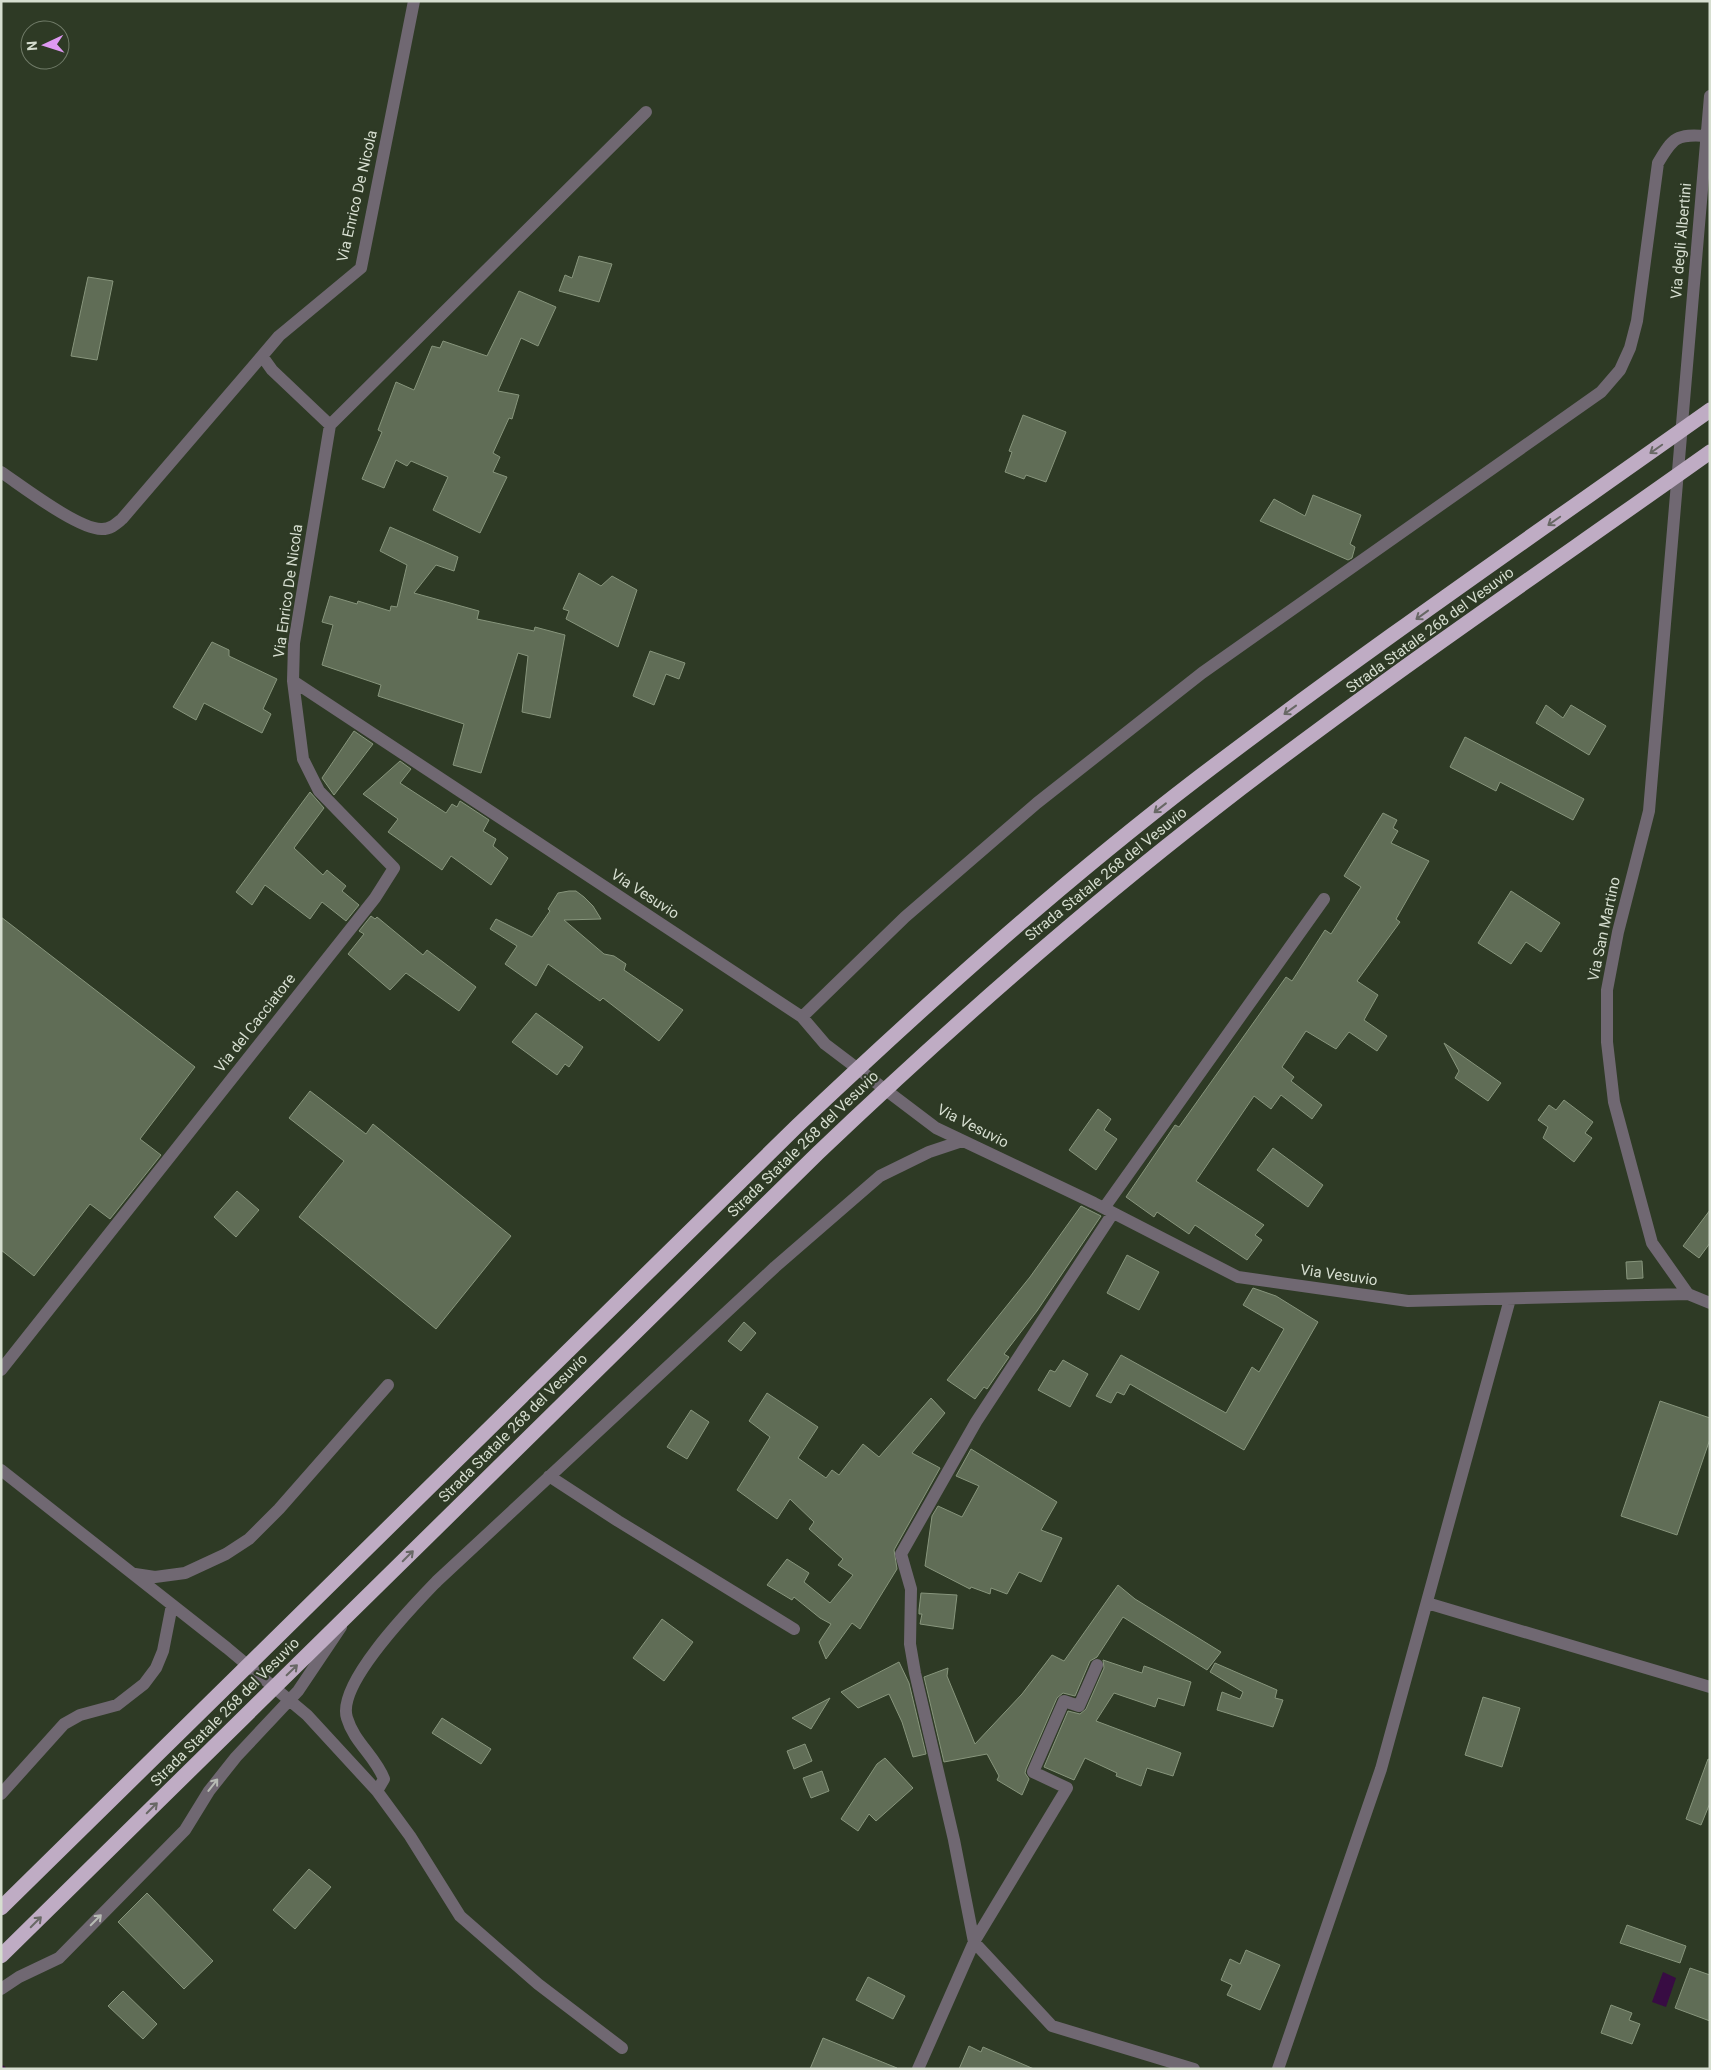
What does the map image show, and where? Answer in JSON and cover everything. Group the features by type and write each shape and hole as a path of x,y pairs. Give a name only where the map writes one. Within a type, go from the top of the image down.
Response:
{"highway":[{"name":"Strada Statale 268 del Vesuvio","path":"1,1908 797,1126 896,1032 1001,938 1198,778 1366,655 1710,410"},
{"name":"Strada Statale 268 del Vesuvio","path":"1,1956 818,1153 919,1058 1022,966 1129,876 1216,807 1330,723 1710,452"}],"street":[{"name":"Via Enrico De Nicola","path":"1,472 80,524 98,529 112,527 122,519 279,336 361,268 414,1"},
{"name":"Via degli Albertini","path":"1673,535 1710,96"},
{"path":"262,356 272,370 326,421 646,112"},
{"path":"802,1017 905,917 1037,803 1202,673 1601,392 1620,370 1630,348 1638,321 1658,163 1669,143 1682,135 1706,136"},
{"name":"Via Enrico De Nicola","path":"293,681 294,643 326,421"},
{"name":"Via San Martino","path":"1673,535 1649,811 1618,932 1607,990 1608,1042 1614,1102 1652,1243 1688,1294"},
{"name":"Via Vesuvio","path":"293,681 802,1017 826,1044 936,1128 1109,1210 1238,1277 1408,1301 1688,1294"},
{"name":"Via del Cacciatore","path":"1,1370 374,898 394,868 320,791 303,758 293,681"},
{"path":"1194,2069 1052,2026 974,1942 954,1840 915,1673 910,1644 911,1589 900,1554 976,1422 1109,1210 1324,899"},
{"path":"377,1791 384,1779 378,1763 360,1744 346,1716 350,1690 387,1635 430,1588 774,1267 880,1176 929,1152 962,1141"},
{"path":"1688,1294 1710,1303"},
{"path":"1278,2069 1381,1769 1510,1298"},
{"path":"133,1574 155,1578 185,1573 226,1554 248,1539 279,1509 388,1385"},
{"path":"1,1470 227,1648 307,1715 377,1791 410,1836 460,1916 538,1984 622,2048"},
{"path":"549,1476 618,1521 794,1629"},
{"path":"1427,1602 1710,1687"},
{"path":"1,1794 64,1724 80,1715 117,1705 144,1684 156,1668 163,1651 172,1605"},
{"path":"1,1989 19,1977 59,1958 185,1830 209,1791 230,1764 298,1691 353,1611"},
{"path":"918,2069 974,1942 1067,1788 1033,1772 1064,1701 1079,1706 1097,1665"}],"shaded area":[{"path":"1663,1972 1676,1978 1666,2007 1652,2002"}],"building":[{"path":"579,256 612,264 599,302 559,291 565,275 572,278"},
{"path":"88,277 113,281 97,360 71,356"},
{"path":"519,291 556,307 538,346 521,338 498,391 519,395 512,419 509,418 493,453 500,457 493,472 507,477 480,533 433,510 448,477 411,461 407,466 396,460 384,488 362,479 382,432 378,430 396,382 414,390 432,346 440,348 443,341 487,356"},
{"path":"1023,415 1066,432 1046,482 1026,475 1024,479 1005,472 1012,452 1009,451"},
{"path":"1313,495 1361,515 1350,544 1355,547 1352,558 1348,560 1260,521 1274,499 1305,516"},
{"path":"390,527 458,557 454,571 436,565 414,593 479,611 477,619 534,631 535,627 565,635 550,718 522,712 528,656 518,653 481,773 453,765 464,724 378,696 381,685 322,665 333,625 322,622 330,596 357,604 358,601 390,611 391,606 397,607 407,565 380,551"},
{"path":"579,573 601,586 612,576 637,590 618,647 566,619 569,611 563,609"},
{"path":"212,642 229,650 229,656 277,679 263,709 271,714 262,733 204,703 196,720 173,707"},
{"path":"650,651 685,663 679,679 666,674 654,705 633,696"},
{"path":"1546,705 1563,718 1571,705 1606,726 1589,755 1536,723"},
{"path":"354,731 373,744 334,795 322,778"},
{"path":"1465,737 1584,799 1573,820 1500,782 1496,791 1450,767"},
{"path":"400,761 411,769 400,783 446,813 452,804 457,807 460,801 489,820 483,831 496,839 493,846 508,858 491,885 451,856 442,870 388,832 398,819 363,794"},
{"path":"310,792 324,808 294,848 323,875 327,870 346,886 342,891 359,905 346,921 322,902 310,919 265,885 252,905 236,892"},
{"path":"1383,813 1397,820 1393,828 1398,831 1391,843 1429,861 1396,919 1400,922 1357,981 1378,995 1364,1020 1387,1036 1377,1051 1349,1032 1336,1049 1306,1031 1282,1067 1294,1077 1291,1081 1322,1105 1312,1119 1281,1095 1271,1109 1254,1096 1196,1181 1264,1225 1255,1235 1262,1240 1247,1260 1195,1225 1189,1234 1157,1212 1154,1217 1126,1197 1175,1125 1179,1127 1286,977 1292,981 1325,930 1331,934 1361,887 1344,876"},
{"path":"576,891 584,897 593,906 601,919 564,920 604,954 614,956 626,964 624,970 683,1010 659,1041 603,998 600,1001 548,964 536,986 505,964 517,946 490,929 496,919 532,937 550,911 548,909 558,893"},
{"path":"1511,891 1560,923 1541,952 1526,942 1511,964 1478,943"},
{"path":"371,916 375,919 377,917 423,955 427,950 476,987 459,1011 406,973 390,990 348,954 364,934 359,931"},
{"path":"1,917 195,1067 140,1139 161,1155 110,1219 90,1204 34,1276 1,1250"},
{"path":"536,1013 583,1047 569,1067 565,1064 557,1075 512,1042"},
{"path":"1444,1043 1501,1083 1488,1101 1455,1078 1459,1071"},
{"path":"310,1091 366,1134 373,1124 511,1236 436,1329 299,1217 344,1161 289,1118"},
{"path":"1564,1100 1593,1122 1585,1133 1592,1138 1574,1162 1543,1138 1548,1127 1538,1120 1549,1105 1556,1110"},
{"path":"1098,1109 1111,1119 1104,1130 1117,1139 1096,1170 1069,1150"},
{"path":"1273,1148 1323,1185 1308,1207 1257,1170"},
{"path":"237,1191 259,1210 236,1237 214,1217"},
{"path":"1081,1206 1101,1216 1037,1311 1004,1354 1009,1357 987,1389 984,1387 975,1399 947,1380 1030,1277"},
{"path":"1710,1210 1710,1243 1699,1258 1683,1246"},
{"path":"1127,1255 1159,1272 1139,1310 1107,1293"},
{"path":"1642,1261 1643,1278 1627,1279 1626,1262"},
{"path":"1253,1288 1276,1296 1318,1322 1244,1450 1130,1384 1124,1395 1117,1392 1111,1403 1096,1396 1121,1355 1226,1413 1252,1367 1259,1372 1284,1329 1243,1305"},
{"path":"744,1322 756,1333 741,1351 728,1341"},
{"path":"1063,1360 1088,1374 1070,1407 1038,1390 1050,1370 1055,1372"},
{"path":"767,1393 818,1427 798,1458 826,1478 832,1470 839,1475 863,1444 879,1457 931,1398 945,1413 912,1453 940,1468 894,1550 897,1569 860,1629 852,1623 826,1659 819,1642 831,1624 820,1618 794,1597 792,1600 767,1585 787,1559 809,1573 804,1582 830,1603 853,1575 838,1565 843,1559 809,1529 814,1522 790,1499 777,1519 737,1490 770,1437 749,1421"},
{"path":"1660,1401 1710,1418 1710,1439 1677,1535 1621,1516"},
{"path":"691,1410 709,1422 687,1459 667,1447"},
{"path":"971,1449 1057,1502 1041,1530 1062,1538 1041,1582 1019,1572 1007,1594 991,1588 990,1594 971,1587 970,1589 925,1566 932,1516 938,1506 962,1517 979,1486 956,1476"},
{"path":"1118,1585 1135,1599 1221,1652 1207,1670 1123,1617 1097,1657 1090,1661 1075,1696 1063,1693 1057,1698 1026,1769 1025,1773 1029,1779 1022,1795 997,1780 999,1776 987,1754 944,1762 924,1677 948,1668 947,1676 975,1744 1022,1694 1052,1655 1064,1661"},
{"path":"921,1593 957,1595 953,1629 920,1624 922,1614 919,1614"},
{"path":"662,1619 693,1642 664,1681 633,1658"},
{"path":"1103,1660 1142,1673 1144,1666 1191,1682 1184,1706 1158,1698 1155,1707 1114,1693 1096,1721 1181,1753 1173,1776 1147,1768 1141,1786 1116,1776 1117,1773 1085,1758 1074,1780 1044,1767 1068,1711 1080,1714 1086,1709 1104,1668"},
{"path":"899,1662 909,1683 926,1754 913,1757 902,1722 889,1694 858,1708 841,1692"},
{"path":"1215,1663 1277,1690 1275,1698 1283,1700 1273,1727 1217,1710 1222,1692 1240,1699 1243,1692 1210,1672"},
{"path":"1483,1697 1520,1708 1502,1767 1465,1755"},
{"path":"830,1698 811,1729 792,1718"},
{"path":"442,1718 491,1749 481,1764 432,1733"},
{"path":"805,1744 812,1761 794,1769 787,1751"},
{"path":"885,1758 913,1788 876,1821 869,1814 858,1831 841,1819 877,1764"},
{"path":"1708,1759 1710,1760 1710,1803 1701,1825 1686,1819"},
{"path":"822,1771 829,1791 811,1798 803,1778"},
{"path":"309,1869 331,1887 295,1929 273,1910"},
{"path":"147,1893 213,1961 184,1989 118,1922"},
{"path":"1627,1925 1686,1946 1680,1963 1620,1943"},
{"path":"1246,1950 1280,1965 1260,2010 1227,1995 1232,1985 1221,1980 1230,1959 1240,1964"},
{"path":"1690,1968 1710,1975 1710,2021 1675,2008"},
{"path":"868,1977 905,1996 893,2019 856,2000"},
{"path":"123,1991 157,2024 143,2039 108,2006"},
{"path":"1611,2005 1632,2013 1629,2020 1640,2024 1632,2044 1601,2033"},
{"path":"823,2038 897,2068 897,2069 810,2069"},
{"path":"969,2046 981,2052 983,2047 1034,2069 959,2069"}]}
